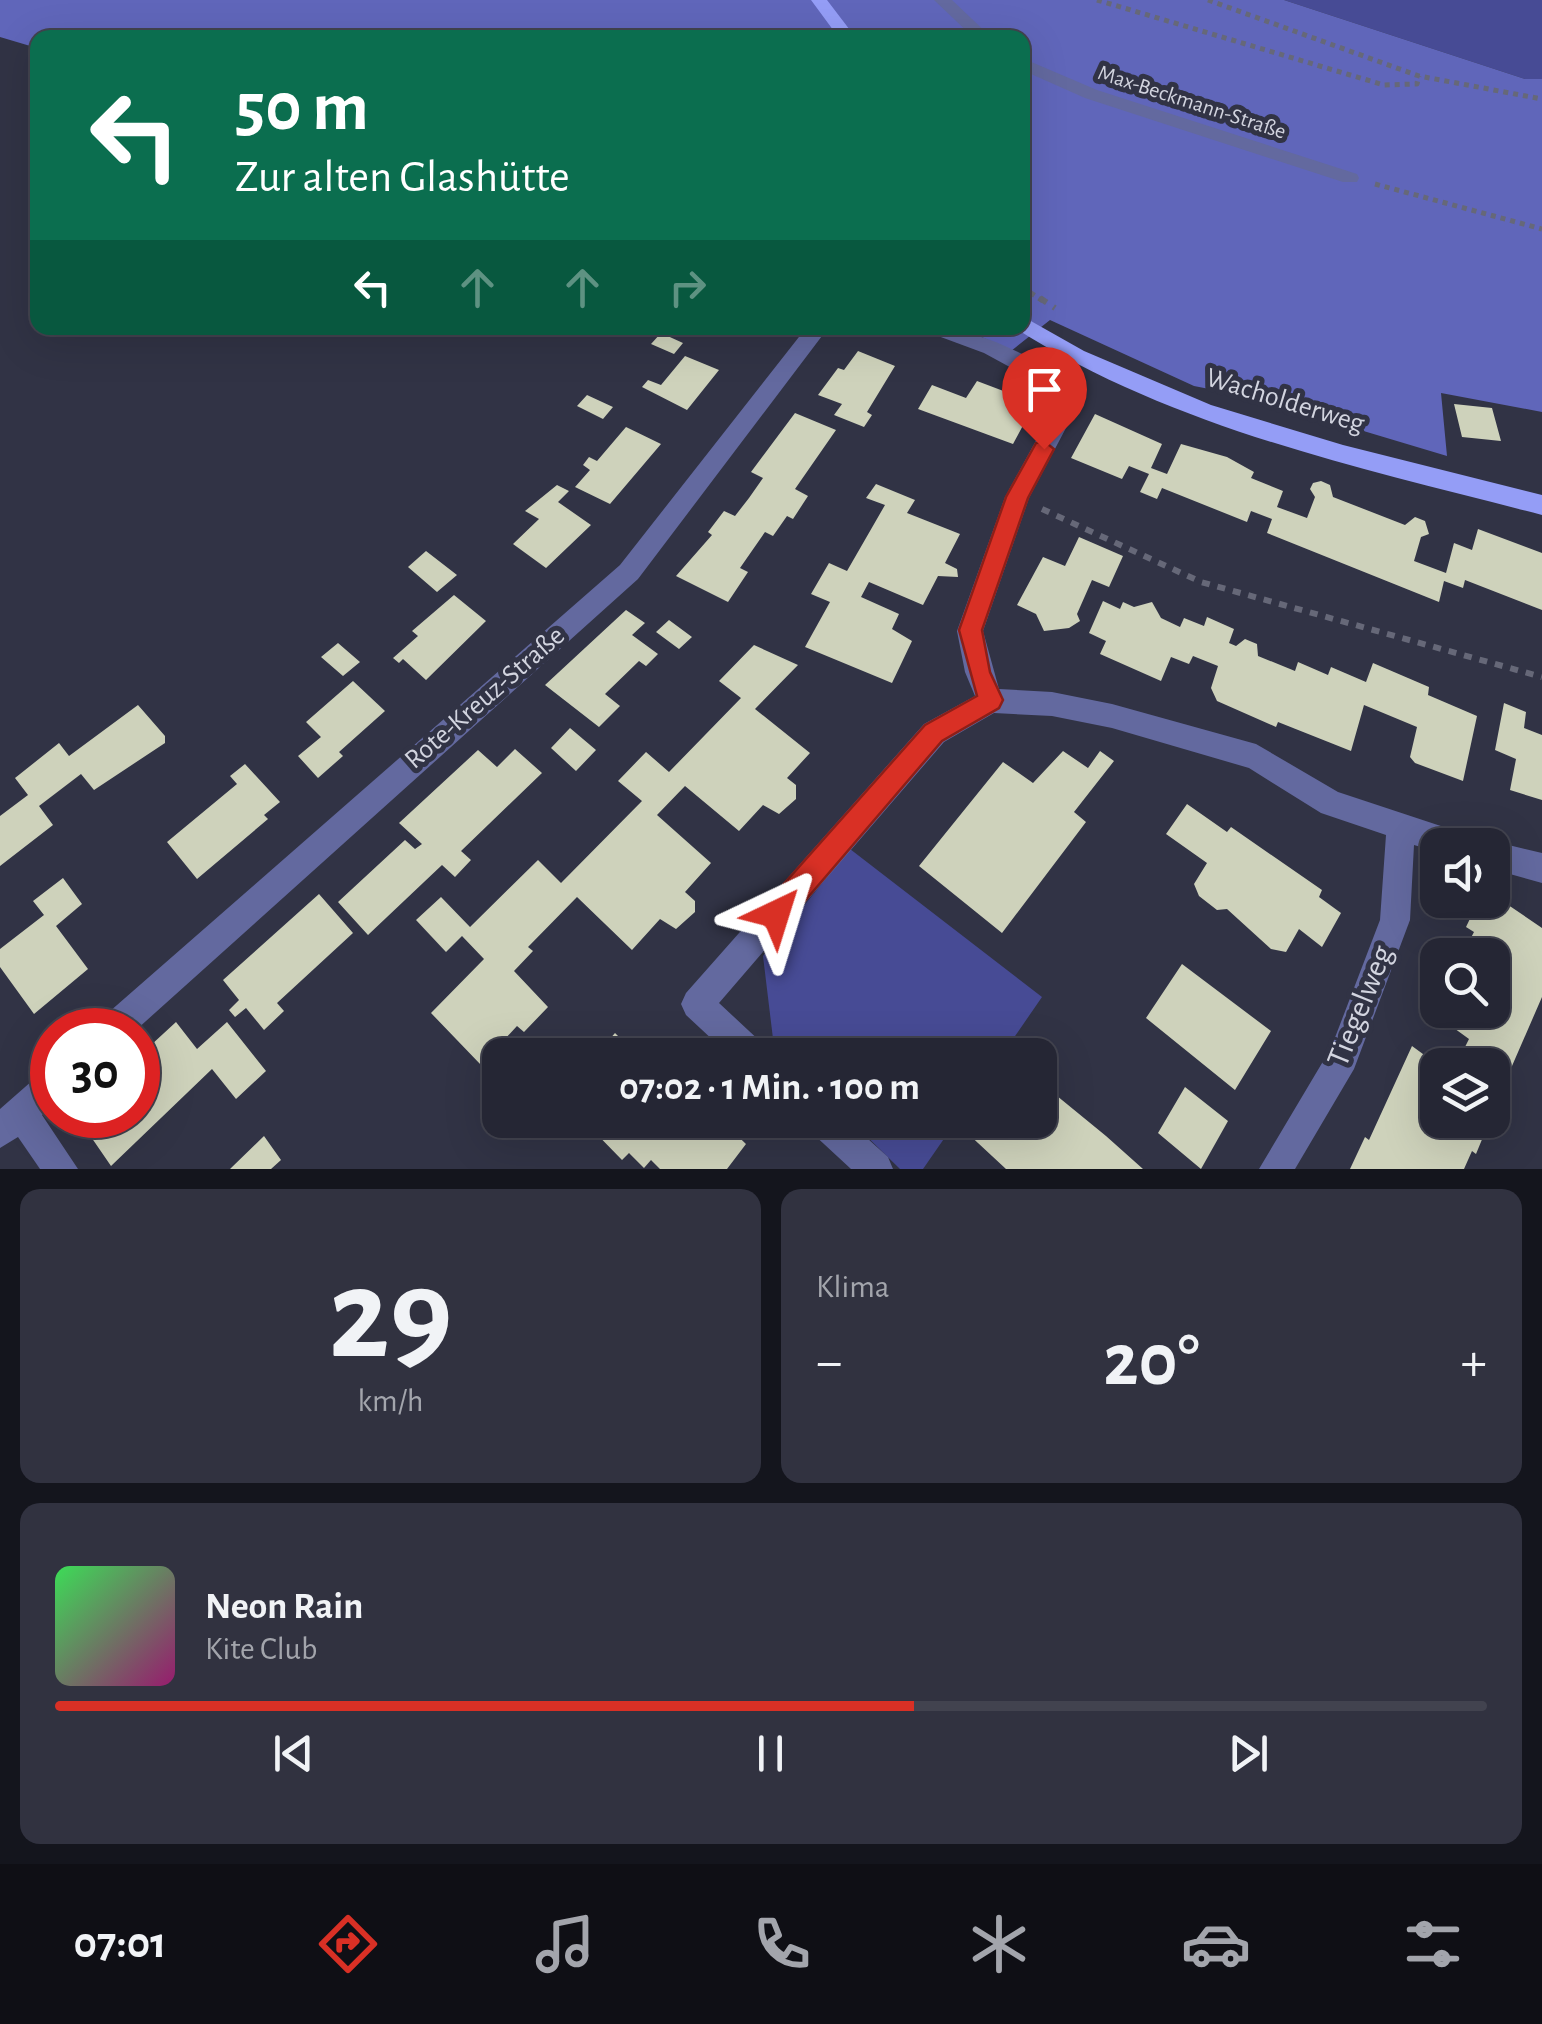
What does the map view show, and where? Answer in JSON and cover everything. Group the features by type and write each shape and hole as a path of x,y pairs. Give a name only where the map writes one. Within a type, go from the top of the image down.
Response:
{"main road":[{"path":"819,0 842,30"},
{"name":"Wacholderweg","path":"1030,329 1056,347 1230,420 1542,505"}],"street":[{"path":"942,0 975,30"},
{"name":"Max-Beckmann-Straße","path":"1030,67 1091,94 1350,178"},
{"name":"Rote-Kreuz-Straße","path":"137,1008 628,572 812,335"},
{"path":"958,335 992,347 1074,392 1017,497 970,630 978,672 991,700"},
{"path":"734,1038 697,1004 934,733 991,700 1052,704 1112,716 1256,757 1331,803 1420,834"},
{"name":"Tiegelweg","path":"1276,1169 1343,1058 1395,920 1401,829"},
{"path":"1510,859 1542,868"},
{"path":"30,1104 10,1122 60,1169"},
{"path":"842,1138 876,1169"}],"path":[{"path":"1097,0 1384,85 1417,84 1419,76"},
{"path":"1208,0 1419,76 1542,99"},
{"path":"1350,178 1542,228"},
{"path":"1017,497 1201,582 1542,677"}],"shaded area":[{"path":"0,0 1284,0 1525,79 1542,79 1542,412 1441,393 1447,456 1250,397 1194,386 1050,320 1011,351 978,335 1030,335 1030,30 30,30 30,46 0,37"},
{"path":"1284,0 1542,0 1542,79 1525,79"},
{"path":"850,849 1042,997 1014,1038 773,1038 763,956"},
{"path":"868,1138 945,1138 923,1169 900,1169"}],"building":[{"path":"659,335 683,343 674,354 651,344"},
{"path":"858,351 895,366 867,412 872,415 864,427 834,415 842,404 818,395 838,368 844,370"},
{"path":"685,356 719,370 687,410 642,387 648,380 661,385"},
{"path":"977,381 1035,403 1013,444 918,409 932,385 966,398"},
{"path":"587,395 613,407 603,419 577,406"},
{"path":"1454,404 1492,408 1501,441 1462,437"},
{"path":"795,413 836,430 795,489 808,496 793,519 787,516 773,536 765,532 740,568 748,572 728,602 676,576 712,535 708,532 724,511 735,516 749,498 763,478 751,472"},
{"path":"1095,414 1162,444 1151,468 1167,474 1181,444 1227,457 1254,472 1251,478 1283,491 1277,507 1307,518 1315,497 1310,489 1313,483 1321,481 1330,485 1333,497 1405,525 1415,517 1425,521 1429,534 1421,537 1414,561 1446,573 1454,543 1472,550 1478,529 1542,553 1542,610 1465,580 1463,588 1444,581 1439,602 1267,533 1272,519 1251,511 1247,522 1162,488 1157,499 1140,492 1149,474 1129,466 1122,479 1071,458"},
{"path":"626,427 661,444 610,504 575,487 590,470 583,465 589,457 597,461"},
{"path":"876,484 915,500 907,513 960,534 945,563 957,569 958,577 938,576 923,605 869,582 861,597 899,614 892,629 912,641 892,683 805,647 830,602 811,594 829,563 847,571 885,505 866,498"},
{"path":"557,485 569,491 558,502 591,525 546,568 513,544 539,519 525,511"},
{"path":"1079,537 1123,556 1109,587 1092,580 1077,614 1080,621 1069,628 1044,631 1036,614 1017,605 1043,557 1065,566"},
{"path":"426,551 457,575 437,592 408,567"},
{"path":"454,595 486,621 426,680 403,659 399,663 393,658 418,636 412,631"},
{"path":"1103,601 1120,609 1123,602 1134,607 1152,602 1161,618 1180,627 1184,618 1204,626 1207,617 1234,629 1229,643 1236,646 1245,639 1257,644 1258,656 1295,671 1298,662 1328,675 1331,667 1366,682 1373,663 1429,687 1428,695 1477,716 1463,781 1415,763 1410,757 1417,727 1364,705 1351,751 1278,722 1276,727 1217,701 1211,688 1218,666 1193,656 1189,664 1171,657 1161,681 1100,654 1106,641 1089,633"},
{"path":"626,610 645,623 632,635 658,654 646,666 639,661 605,694 620,706 599,727 545,685"},
{"path":"669,620 692,637 679,649 656,632"},
{"path":"338,643 360,662 343,676 321,657"},
{"path":"754,645 798,665 755,709 810,753 787,778 796,785 796,799 779,814 763,805 739,831 685,786 657,815 711,863 685,892 695,901 695,912 676,929 660,919 632,950 577,897 528,947 533,951 514,971 548,1007 524,1032 517,1026 506,1038 482,1038 481,1065 431,1013 484,959 462,936 446,952 416,920 441,897 470,927 538,860 561,883 642,801 618,781 646,752 669,772 741,698 719,681"},
{"path":"353,681 385,711 339,752 343,756 318,778 298,756 321,737 306,722"},
{"path":"1504,703 1526,712 1524,728 1542,735 1542,800 1510,790 1516,759 1495,750"},
{"path":"138,705 165,736 165,743 94,790 81,774 39,806 53,825 0,866 0,816 28,795 15,778 59,743 69,756"},
{"path":"570,728 596,750 576,771 551,748"},
{"path":"515,749 542,773 461,851 471,860 455,877 442,865 368,935 338,902 405,840 415,849 422,844 399,823 478,750 497,767"},
{"path":"1063,751 1088,768 1100,751 1114,761 1074,812 1086,822 1002,933 919,866 1003,762 1033,783"},
{"path":"245,764 280,802 264,815 268,819 197,879 167,842 237,784 230,776"},
{"path":"1187,804 1227,832 1231,827 1322,890 1319,897 1341,913 1322,947 1299,929 1286,952 1271,949 1227,909 1217,910 1199,896 1194,884 1207,863 1166,834"},
{"path":"63,878 82,904 56,926 88,969 41,1008 30,1008 0,967 0,949 44,915 33,901"},
{"path":"319,894 353,933 277,1003 284,1011 264,1030 246,1008 235,1017 229,1010 239,1000 223,980"},
{"path":"1510,906 1542,928 1542,997 1510,1071 1510,1048 1464,1048 1469,1039 1454,1028 1510,1028 1510,938 1471,938 1474,932 1466,927 1470,918 1510,918"},
{"path":"1182,964 1271,1031 1235,1090 1146,1018"},
{"path":"176,1022 197,1049 227,1022 266,1071 236,1099 212,1069 160,1119 160,1037"},
{"path":"1412,1046 1420,1052 1420,1138 1483,1138 1464,1169 1350,1169 1365,1137 1369,1140"},
{"path":"1185,1087 1228,1121 1201,1169 1158,1133"},
{"path":"1057,1096 1143,1169 1006,1169 973,1138 1057,1138"},
{"path":"264,1136 281,1160 271,1169 230,1169"},
{"path":"92,1138 140,1138 111,1166"},
{"path":"601,1138 740,1138 746,1144 727,1169 660,1169 651,1160 644,1168 629,1153 622,1160"}],"route":[{"path":"776,914 934,733 991,700 978,672 970,630 1017,497 1044,449"}]}
